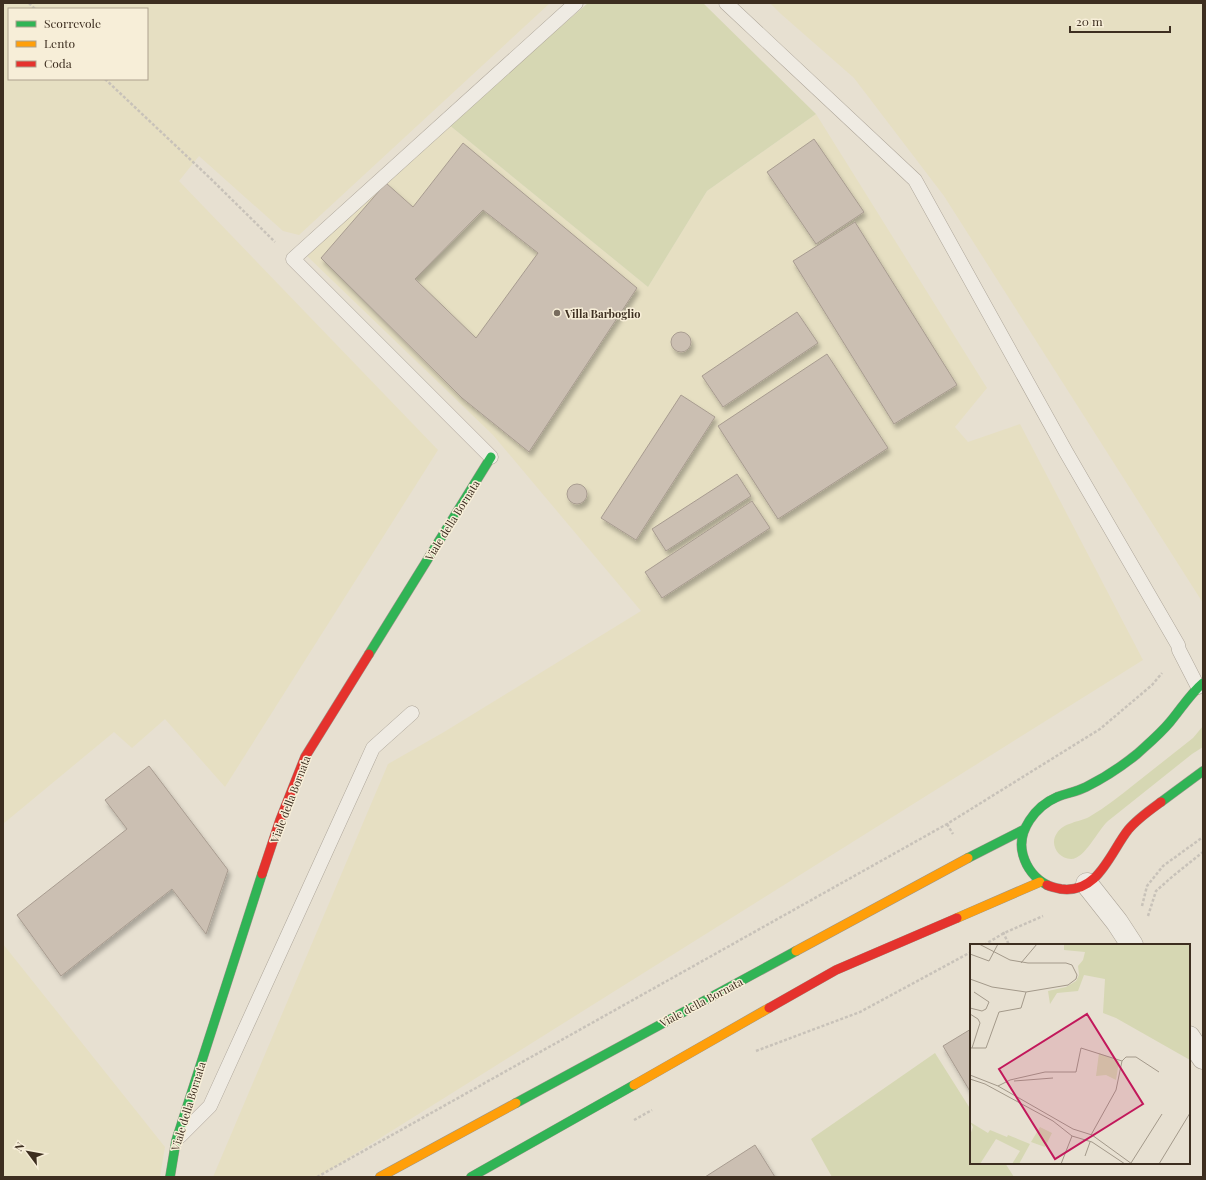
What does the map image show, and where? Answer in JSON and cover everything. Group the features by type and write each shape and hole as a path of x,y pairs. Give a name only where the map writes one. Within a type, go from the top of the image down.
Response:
{"main road":[{"name":"Viale della Bornata","path":"170,1177 176,1141 280,820 305,757 491,457"},
{"name":"Viale della Bornata","path":"1200,685 1190,695 1169,723 1134,755 1116,769 1095,782 1075,793 1059,797 1044,805 1032,816 1023,830 1021,845 1021,853 1026,866 1040,882 1055,889 1071,890 1087,884 1109,861 1122,837 1131,827 1191,778 1203,771"},
{"name":"Viale della Bornata","path":"380,1177 952,866 1023,830"},
{"path":"471,1177 836,970 1040,882"}],"street":[{"path":"1087,884 1117,922 1131,944"},
{"path":"1190,1038 1203,1058"}],"lane":[{"path":"491,457 293,259 576,3"},
{"path":"726,3 915,180 1066,452 1200,685"},
{"path":"176,1141 210,1106 373,748 412,713"}],"path":[{"path":"106,80 293,259"},
{"path":"317,1177 947,824 1100,729 1152,686 1179,650"},
{"path":"1138,908 1143,905 1148,886 1163,866 1203,837"},
{"path":"1144,918 1149,916 1156,891 1203,852"},
{"path":"986,944 1004,933 1049,913"},
{"path":"1004,933 1010,944"},
{"path":"754,1051 860,1012 970,953"},
{"path":"630,1122 656,1107"}],"shaded area":[{"path":"3,3 550,3 299,235 283,231 199,156 179,181 438,450 225,787 165,719 132,748 114,732 3,824"},
{"path":"770,3 1203,3 1203,603 944,196 854,78"},
{"path":"816,114 987,388 955,427 968,442 1020,424 1143,660 318,1177 213,1177 388,764 444,732 641,611 493,435 307,256 448,124 648,287 707,191"},
{"path":"3,944 165,1147 160,1177 3,1177"}],"green space":[{"path":"588,3 703,3 816,114 707,191 648,287 448,124"},
{"path":"1203,726 1203,747 1192,754 1108,821 1086,850 1076,858 1066,858 1059,854 1054,846 1054,842 1057,833 1063,827 1089,817 1107,805 1193,738"},
{"path":"935,1053 970,1108 970,1164 1006,1164 1014,1177 832,1177 811,1139"}],"building":[{"path":"814,139 864,212 816,244 767,172"},
{"name":"Villa Barboglio","path":"463,143 637,288 529,452 462,398 321,258 386,183 413,207","holes":["483,210 538,253 476,338 415,279"]},
{"path":"855,222 957,385 894,424 793,261"},
{"path":"797,312 818,343 723,407 702,376"},
{"path":"677,332 685,332 691,338 691,346 685,352 677,352 671,346 671,338"},
{"path":"827,354 888,448 778,519 718,426"},
{"path":"681,395 715,417 636,540 601,518"},
{"path":"737,474 751,496 666,551 652,529"},
{"path":"573,484 581,484 587,490 587,498 581,504 573,504 567,498 567,490"},
{"path":"752,501 770,528 662,598 645,572"},
{"path":"149,766 228,870 206,934 172,889 61,976 17,915 127,829 105,800"},
{"path":"970,1030 970,1091 943,1046"},
{"path":"755,1145 775,1177 705,1177"}],"traffic: fast":[{"path":"369,654 491,457"},
{"path":"1047,885 1032,873 1023,855 1022,837 1025,828 1035,813 1049,801 1093,784 1131,759 1162,731 1198,687 1203,683"},
{"path":"1161,802 1203,771"},
{"path":"968,858 1023,830"},
{"path":"170,1177 176,1141 262,874"},
{"path":"516,1103 796,951"},
{"path":"471,1177 634,1085"}],"traffic: slow":[{"path":"796,951 968,858"},
{"path":"957,918 1040,882"},
{"path":"634,1085 769,1008"},
{"path":"380,1177 516,1103"}],"traffic: jam":[{"path":"262,874 280,820 305,757 369,654"},
{"path":"1047,885 1061,889 1074,889 1085,885 1094,879 1109,860 1128,830 1139,818 1161,802"},
{"path":"769,1008 836,970 957,918"}],"place":[{"name":"Villa Barboglio","path":"557,313"}]}
